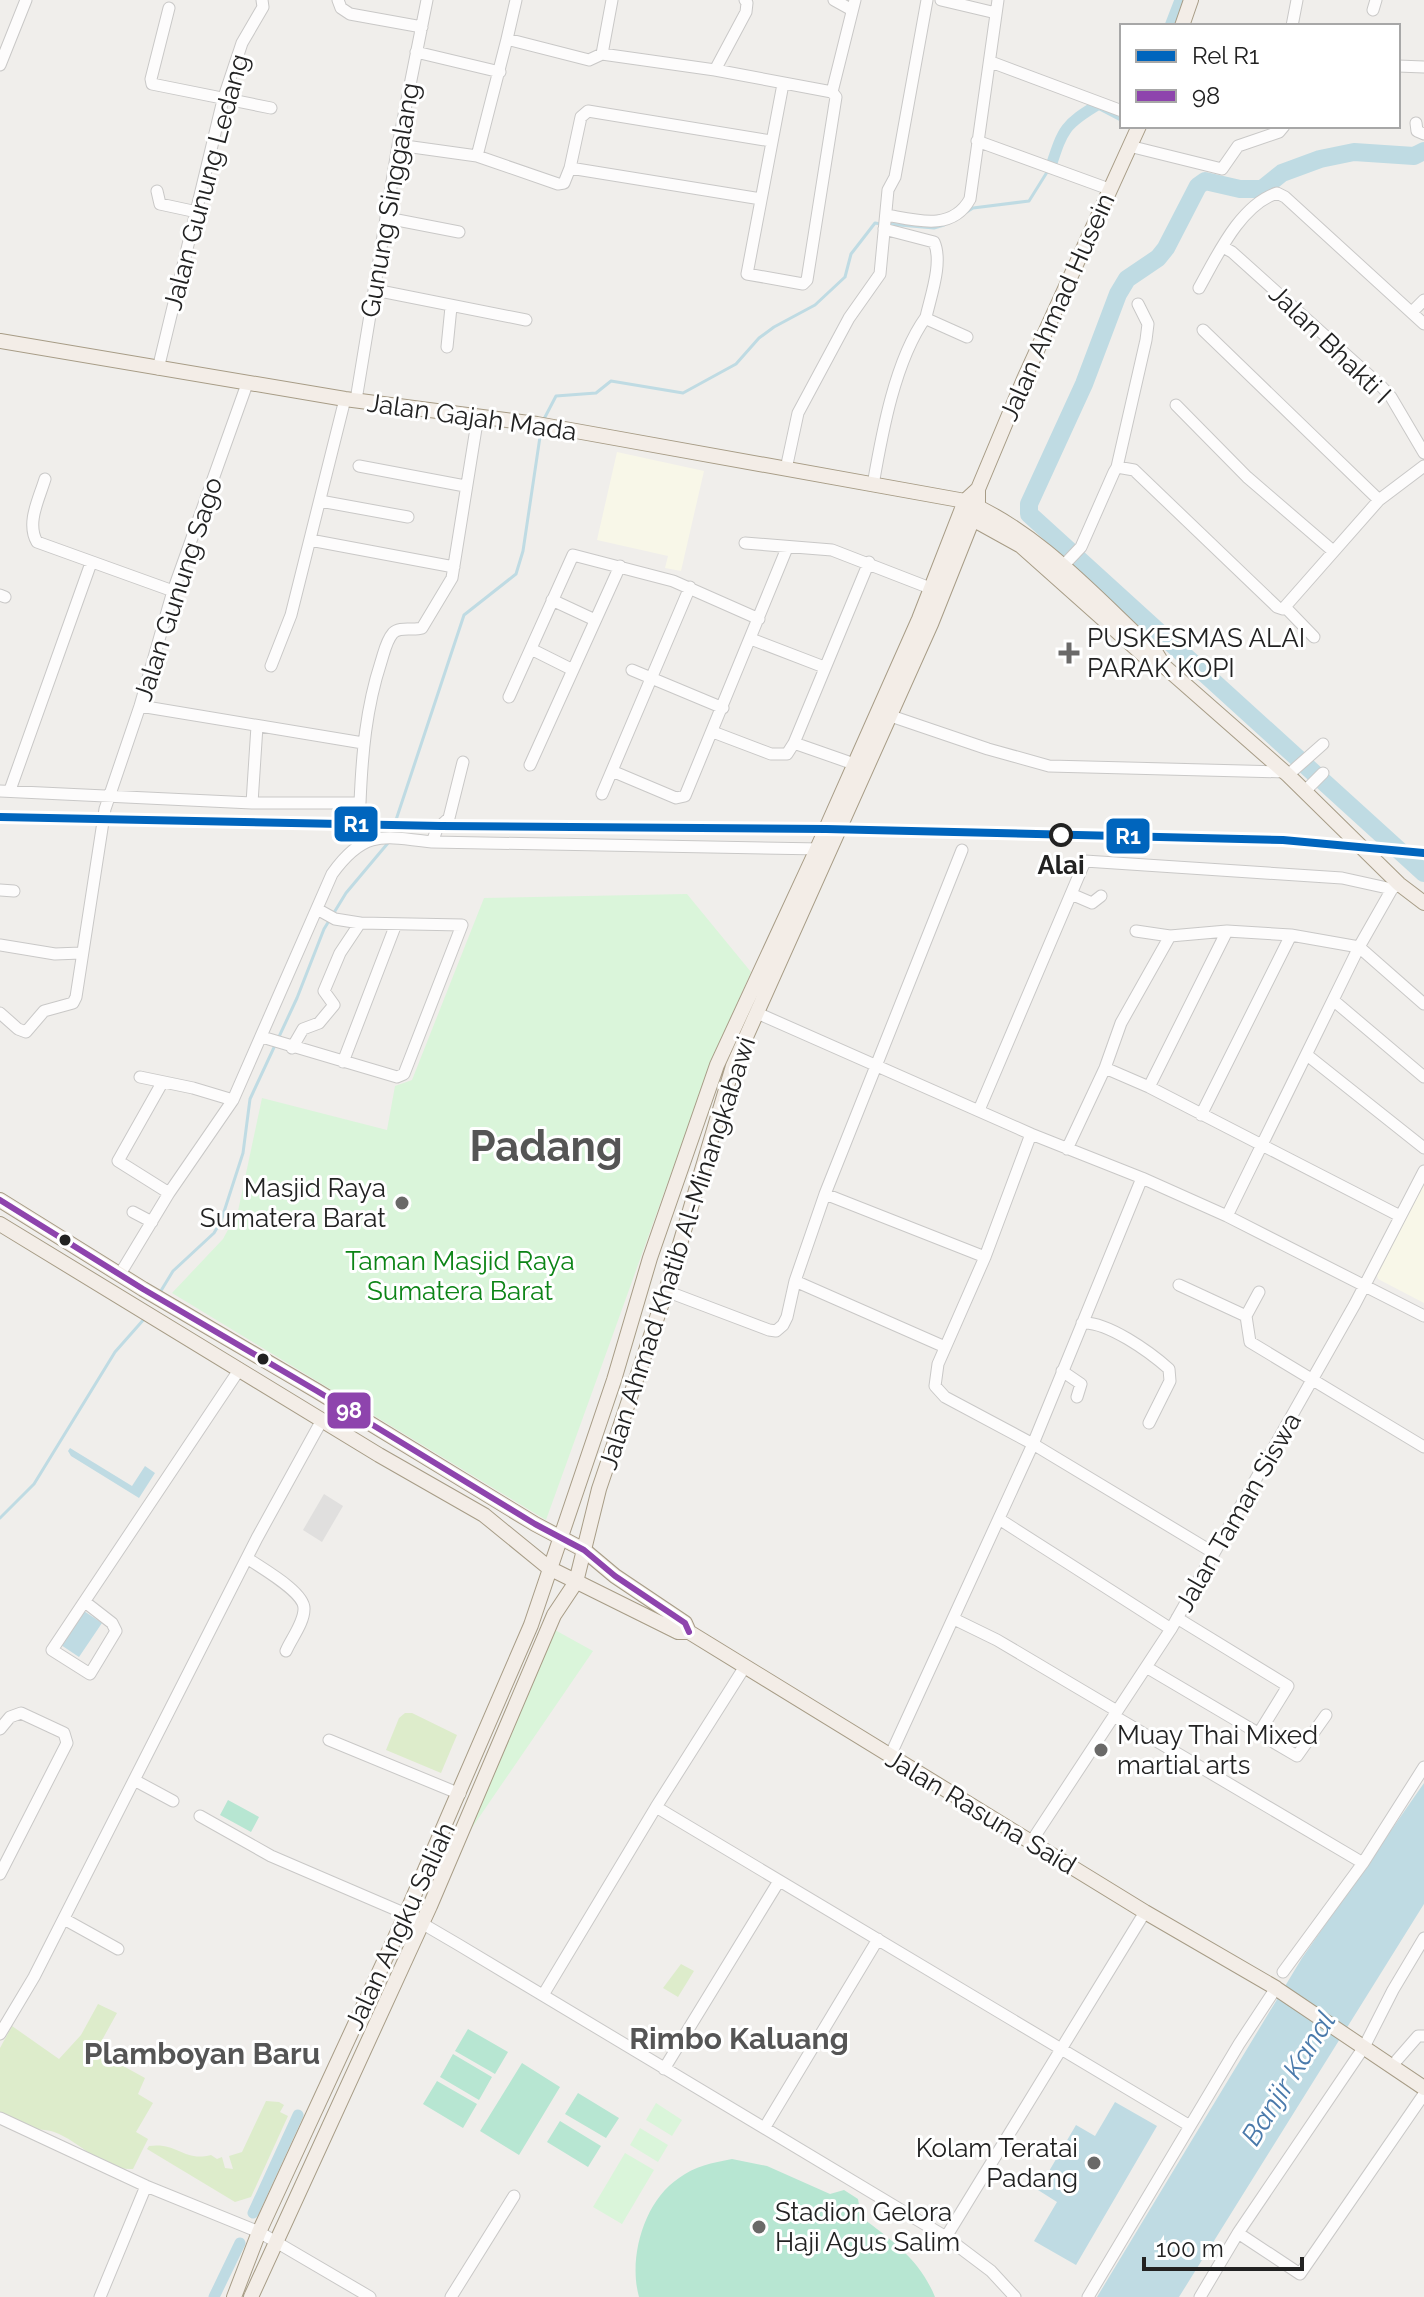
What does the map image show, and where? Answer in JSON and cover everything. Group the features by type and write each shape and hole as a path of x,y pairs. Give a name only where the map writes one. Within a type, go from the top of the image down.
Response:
{"main road":[{"path":"1183,24 1191,0"},
{"name":"Jalan Ahmad Husein","path":"969,510 1138,128"},
{"name":"Jalan Gajah Mada","path":"0,341 350,400 544,425 944,497 969,510"},
{"path":"969,510 1038,544 1065,564 1156,653 1164,666"},
{"path":"969,510 1021,546 1149,660 1164,666 1290,772 1396,887 1424,903"},
{"name":"Jalan Ahmad Khatib Al-Minangkabawi","path":"925,621 930,588 969,510"},
{"name":"Jalan Ahmad Khatib Al-Minangkabawi","path":"576,1582 599,1489 666,1291 733,1066 824,849 925,621 969,510"},
{"name":"Jalan Ahmad Khatib Al-Minangkabawi","path":"549,1568 614,1380 650,1258 717,1065 824,849 854,764 883,713"},
{"path":"692,1137 710,1143"},
{"path":"0,1200 535,1524 584,1550 615,1576 685,1623 689,1632 678,1632 549,1568 484,1515 0,1224"},
{"name":"Jalan Angku Saliah","path":"234,2297 259,2232 460,1794 542,1596 549,1568"},
{"name":"Jalan Angku Saliah","path":"251,2297 422,1923 560,1604 576,1582"},
{"name":"Jalan Rasuna Said","path":"689,1632 1145,1912 1275,1987 1424,2088"}],"street":[{"path":"0,65 26,0"},
{"name":"Jalan Gunung Ledang","path":"158,369 223,100 242,43 263,7 262,0"},
{"path":"338,0 341,8 350,14 422,27"},
{"name":"Gunung Singgalang","path":"271,666 291,615 350,400 375,290 398,145 427,0"},
{"path":"477,156 516,0"},
{"path":"602,54 612,0"},
{"path":"715,70 746,12 745,0"},
{"path":"832,92 853,5 834,0"},
{"path":"786,469 798,413 849,318 880,274 888,190 895,177 927,0"},
{"path":"941,0 996,13"},
{"path":"885,222 943,221 961,210 970,199 998,0"},
{"path":"1292,24 1297,0"},
{"path":"169,8 152,83 159,87 271,108"},
{"path":"507,39 589,60 602,54 715,70 832,92 836,97 806,283 747,274 783,84"},
{"path":"416,52 500,72"},
{"path":"991,62 1117,110"},
{"path":"1400,66 1423,65"},
{"path":"398,145 477,156 558,184 564,183 581,117 588,111 771,141"},
{"path":"1416,123 1417,131 1424,134"},
{"path":"1129,146 1222,169 1238,146 1279,132 1282,128"},
{"path":"977,141 1109,189"},
{"path":"570,168 761,199"},
{"path":"157,191 160,204 197,212"},
{"path":"1199,288 1232,230 1277,193 1424,324"},
{"path":"387,218 459,232"},
{"path":"873,485 888,413 914,333 926,317 936,275 937,246 930,239 885,222"},
{"name":"Jalan Bhakti I","path":"1223,247 1381,386 1391,397 1424,453"},
{"path":"375,290 526,320"},
{"path":"1412,312 1424,300"},
{"path":"1065,564 1081,547 1117,467 1146,340 1148,324 1138,304"},
{"path":"447,347 451,307"},
{"path":"926,317 967,337"},
{"path":"1203,330 1379,500"},
{"name":"Jalan Gunung Sago","path":"0,1013 26,1032 44,1011 73,1003 101,826 173,591 247,384"},
{"path":"1176,405 1247,477 1333,551"},
{"path":"91,563 5,791 252,803 360,803 363,743 372,691 387,643 399,629 422,628 449,585 478,416"},
{"path":"359,466 465,486"},
{"path":"1285,607 1379,500 1424,466"},
{"path":"1117,467 1134,470 1277,607 1285,607 1314,637"},
{"path":"45,479 32,522 32,533 37,542 173,591"},
{"path":"320,501 408,517"},
{"path":"310,540 454,567"},
{"path":"745,543 832,550 930,588"},
{"path":"612,771 669,796 682,798 713,732 787,548"},
{"path":"509,697 569,557 573,555 690,587 759,619"},
{"path":"713,732 771,754 787,754 869,562"},
{"path":"530,765 620,566"},
{"path":"602,794 690,587"},
{"path":"552,600 595,620"},
{"path":"751,639 824,667"},
{"path":"531,649 573,670"},
{"path":"632,670 723,708"},
{"path":"140,706 363,743"},
{"path":"883,713 1049,766 1290,772 1323,744"},
{"path":"252,803 257,726"},
{"path":"794,743 854,764"},
{"path":"432,842 437,829 449,818 463,762"},
{"path":"1308,788 1322,774"},
{"path":"120,1274 169,1193 233,1100 277,1043 326,914 332,874 358,845 382,837 432,842 824,849"},
{"path":"666,1291 776,1331 783,1325 825,1194 962,850"},
{"path":"979,1110 1085,861 1342,878 1396,887 1359,947 1227,1216"},
{"path":"0,890 14,891"},
{"path":"1071,894 1092,903 1101,896"},
{"path":"277,1043 397,1077 404,1074 462,925 360,923 326,914"},
{"path":"277,1043 319,1023 334,1005 324,991 340,953 360,923"},
{"path":"343,1062 396,924"},
{"path":"1144,928 1170,936 1227,931 1291,935 1359,947 1424,1004"},
{"path":"1149,1087 1227,931"},
{"path":"1201,1115 1291,935"},
{"path":"1067,1149 1105,1068 1121,1023 1170,936"},
{"path":"0,945 55,954 81,953"},
{"path":"1333,1000 1424,1077"},
{"path":"757,1013 1031,1134 1227,1216 1424,1316"},
{"path":"1307,1055 1424,1148"},
{"path":"1105,1068 1149,1087 1400,1216"},
{"path":"140,1077 233,1100"},
{"path":"162,1083 118,1161 169,1193"},
{"path":"1031,1134 985,1257 945,1347 934,1378 935,1386 945,1397 1033,1444 1214,1553"},
{"name":"Jalan Taman Siswa","path":"1031,1842 1174,1624 1365,1286 1424,1171"},
{"path":"890,1756 1033,1444 1142,1178"},
{"path":"825,1194 985,1257"},
{"path":"133,1212 152,1222"},
{"path":"795,1281 945,1347"},
{"path":"1179,1285 1246,1316"},
{"path":"1259,1292 1246,1316 1250,1342 1424,1447"},
{"path":"1082,1323 1092,1322 1108,1328 1169,1369 1170,1381 1149,1423"},
{"path":"85,1602 112,1623 116,1631 90,1674 52,1650 239,1370"},
{"path":"1062,1371 1081,1384 1077,1397"},
{"path":"0,2034 64,1919 247,1558 322,1420"},
{"path":"999,1519 1174,1624 1288,1686 1259,1733"},
{"path":"247,1558 303,1600 303,1615 286,1651"},
{"path":"954,1619 997,1640 1363,1863"},
{"path":"1146,1667 1298,1756 1326,1715"},
{"path":"543,1995 744,1668"},
{"path":"0,1729 10,1717 21,1713 64,1733 67,1743 0,1874"},
{"path":"329,1740 460,1794"},
{"path":"1283,1972 1363,1863 1424,1767"},
{"path":"134,1780 173,1801"},
{"path":"656,1807 952,1981 1190,2126"},
{"path":"200,1816 271,1856 422,1923 946,2237 991,2271 1015,2297"},
{"path":"664,2069 779,1881"},
{"path":"946,2237 1145,1912"},
{"path":"64,1919 118,1949"},
{"path":"1200,2297 1238,2233 1362,2045 1424,1938"},
{"path":"765,2127 878,1939"},
{"path":"1088,2297 1275,1987"},
{"path":"1397,2060 1418,2036 1424,2036"},
{"path":"1238,2233 1300,2274 1424,2094"},
{"path":"0,2118 146,2186 259,2232 370,2297"},
{"path":"100,2297 146,2186"},
{"path":"451,2297 514,2196"}],"shaded area":[{"path":"617,452 704,471 681,571 665,568 668,556 597,540"},
{"path":"1424,1183 1424,1303 1378,1279 1376,1272"},
{"path":"324,1494 343,1506 322,1542 303,1530"}],"green space":[{"name":"Taman Masjid Raya Sumatera Barat","path":"687,894 751,972 713,1057 546,1520 172,1293 223,1239 238,1211 262,1098 387,1130 395,1086 412,1080 484,898"},
{"path":"555,1630 593,1651 467,1835"},
{"path":"405,1713 412,1713 457,1735 441,1773 386,1750 399,1718"},
{"path":"228,1800 259,1817 251,1832 220,1815"},
{"path":"681,1964 694,1971 678,1997 663,1988"},
{"path":"98,2004 117,2013 96,2051 145,2078 138,2094 153,2103 136,2132 148,2139 133,2169 111,2165 54,2132 25,2127 0,2116 0,2048 12,2026 59,2059 81,2035"},
{"path":"468,2029 508,2052 495,2074 455,2051"},
{"path":"453,2054 492,2077 479,2100 440,2077"},
{"path":"522,2063 560,2087 519,2155 480,2131"},
{"path":"437,2081 477,2104 463,2128 423,2104"},
{"path":"578,2093 619,2118 606,2138 565,2114"},
{"path":"266,2101 284,2105 280,2112 288,2116 251,2197 235,2202 147,2149 149,2146 159,2146 194,2156 222,2157 225,2168 233,2169 229,2156 242,2152"},
{"path":"656,2103 682,2120 672,2136 646,2120"},
{"path":"560,2121 601,2146 588,2167 547,2142"},
{"path":"640,2128 668,2145 658,2162 630,2145"},
{"path":"625,2153 654,2170 622,2224 593,2207"},
{"name":"Stadion Gelora Haji Agus Salim","path":"732,2159 767,2166 830,2194 844,2190 858,2199 861,2217 913,2261 935,2297 639,2297 636,2282 638,2248 648,2215 656,2201 685,2174"}],"water":[{"path":"70,1448 132,1486 145,1466 155,1473 139,1498 71,1456"},
{"path":"81,1609 102,1623 79,1657 58,1643"},
{"name":"Banjir Kanal","path":"1424,1783 1424,1904 1179,2297 1097,2297 1302,1958"},
{"name":"Kolam Teratai Padang","path":"1115,2102 1157,2126 1076,2265 1034,2241 1057,2202 1038,2190 1076,2125 1095,2136"}],"waterway":[{"path":"1171,24 1180,0"},
{"path":"1051,166 1062,135 1079,117 1099,104 1120,115"},
{"path":"1424,151 1414,156 1354,152 1320,159 1282,173 1262,189 1240,189 1205,181 1198,186 1166,248 1158,258 1127,279 1118,294 1084,384 1029,504 1029,514 1424,873"},
{"path":"965,213 973,208 1029,201 1049,169"},
{"path":"544,419 556,396 596,393 611,381 683,393 736,364 759,338 815,305 845,277 851,254 875,223 881,224"},
{"path":"888,224 934,228 944,225"},
{"path":"391,835 464,615 516,574 523,551 541,430"},
{"path":"159,1294 173,1271 214,1233 221,1221 243,1153 250,1099 297,998 324,929 346,893 388,843"},
{"path":"0,1518 34,1484 115,1352 145,1318"},
{"path":"253,2213 298,2115"},
{"path":"214,2297 240,2243"}],"rail line":[{"name":"R1","path":"0,817 441,826 826,829 1283,840 1424,853"}],"transit line":[{"name":"98","path":"0,1200 535,1524 584,1550 615,1576 685,1623 689,1632"}],"place":[{"name":"PUSKESMAS ALAI PARAK KOPI","path":"1069,653"},
{"name":"Alai","path":"1061,835"},
{"name":"Masjid Raya Sumatera Barat","path":"402,1203"},
{"name":"Muay Thai Mixed martial arts","path":"1101,1750"},
{"name":"Kolam Teratai Padang","path":"1094,2163"},
{"name":"Stadion Gelora Haji Agus Salim","path":"759,2227"}],"district":[{"name":"Padang","path":"546,1146"},
{"name":"Rimbo Kaluang","path":"739,2039"},
{"name":"Plamboyan Baru","path":"202,2054"}]}
